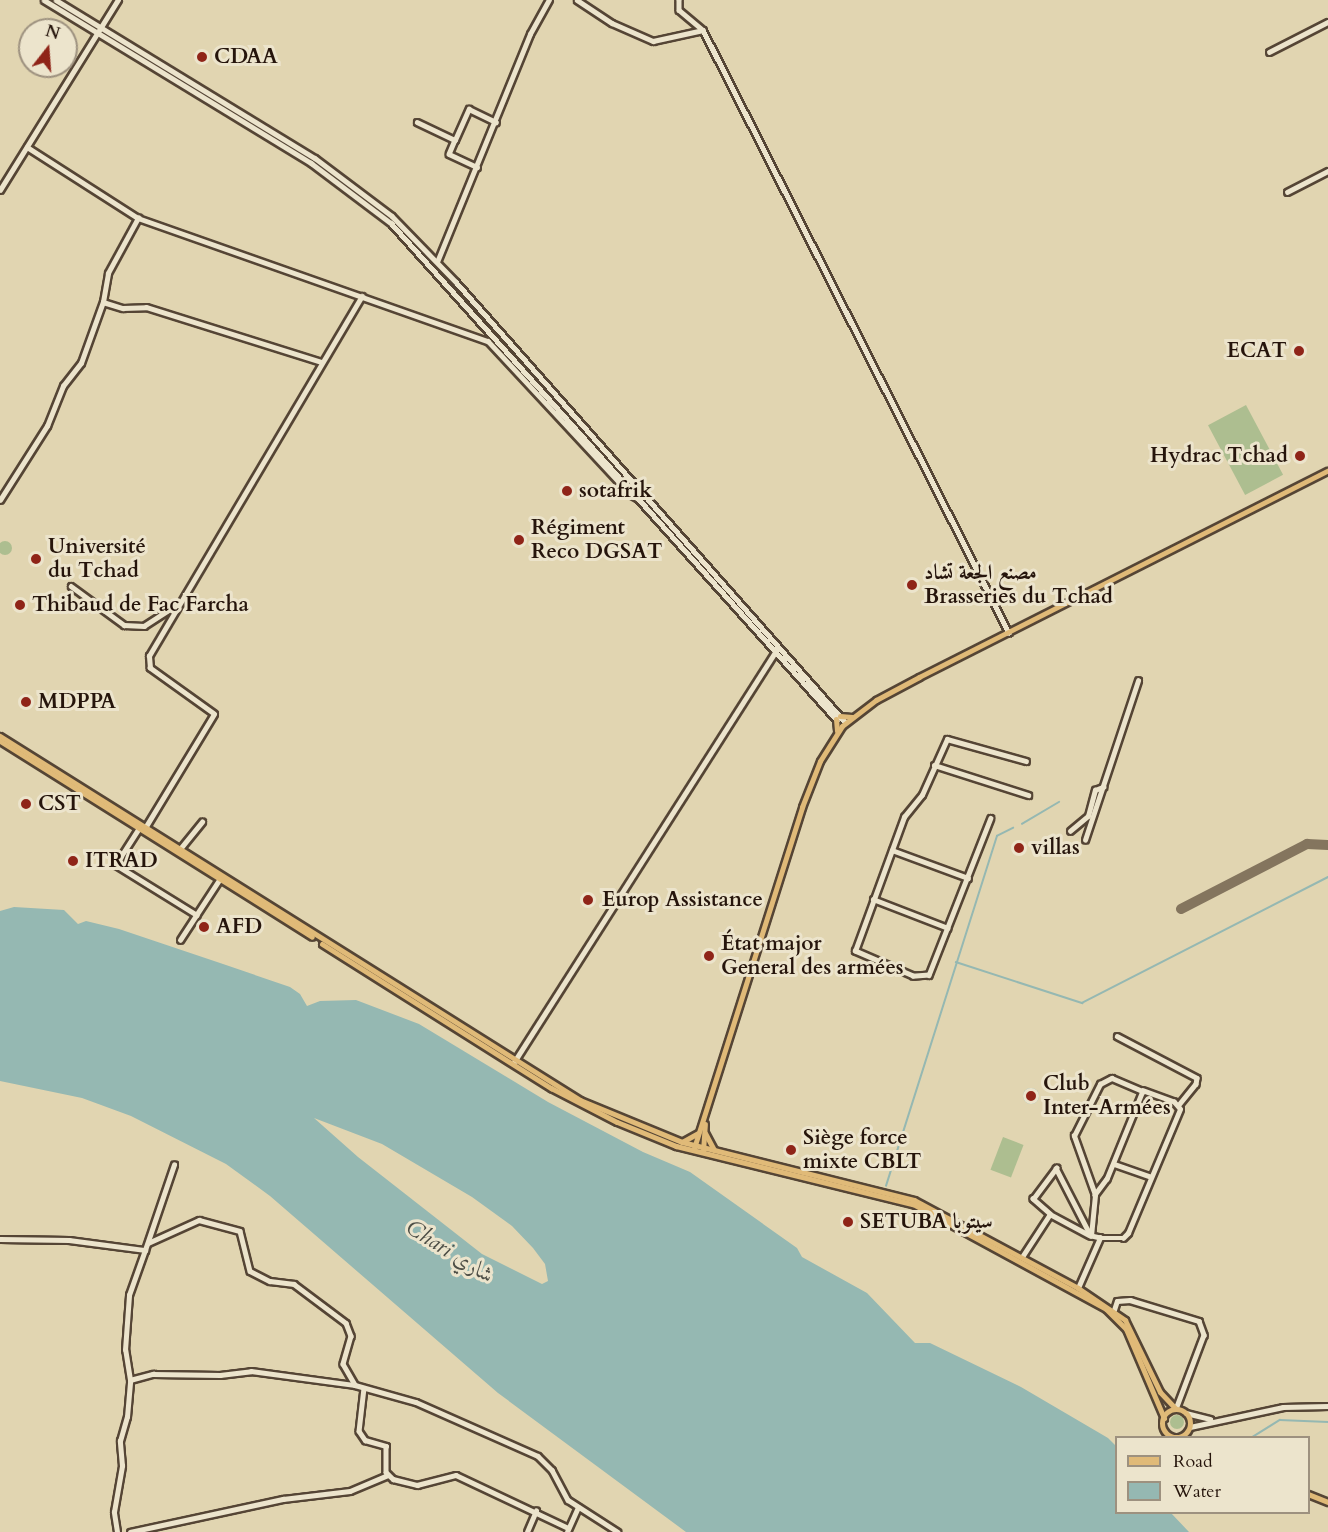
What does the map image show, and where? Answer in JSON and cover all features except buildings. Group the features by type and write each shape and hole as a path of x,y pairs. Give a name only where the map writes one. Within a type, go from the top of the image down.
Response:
{"main road":[{"path":"703,1150 704,1120 802,807 820,761 837,731 852,717 910,681 1328,470"},
{"path":"837,731 838,717 852,717"},
{"path":"0,736 41,765"},
{"path":"0,741 598,1113 694,1148 913,1204 1078,1288 1114,1310 1130,1326 1160,1392 1176,1409 1186,1413 1191,1436"},
{"path":"142,828 180,849 221,878"},
{"path":"513,1062 609,1114 694,1148"},
{"path":"682,1142 702,1132"},
{"path":"694,1148 702,1132"},
{"path":"702,1132 714,1150"},
{"path":"703,1150 714,1150 914,1200 1024,1260 1118,1319 1131,1338 1164,1418 1166,1432 1178,1436"},
{"path":"1164,1418 1176,1409"},
{"path":"1182,1436 1189,1428"},
{"path":"1310,1495 1328,1502"}],"street":[{"path":"44,0 100,30 331,168 383,208 437,262 642,497"},
{"path":"56,0 328,173 392,223 642,497 844,724"},
{"path":"0,190 118,0"},
{"path":"437,262 530,34 549,0"},
{"path":"578,0 612,24 653,41 703,30"},
{"path":"679,0 679,10 703,30 1009,633"},
{"path":"1269,52 1328,22"},
{"path":"477,167 449,154 454,140 469,109 496,122"},
{"path":"417,122 454,140"},
{"path":"27,147 138,218 488,341 630,494 642,497"},
{"path":"1287,192 1328,171"},
{"path":"0,500 47,426 63,386 81,363 103,302 108,273 138,218"},
{"path":"197,915 116,865 214,714 150,668 149,656 362,296"},
{"path":"103,302 123,308 146,307 322,363"},
{"path":"71,586 124,625 144,626 180,602"},
{"path":"513,1062 778,649"},
{"path":"1085,840 1138,681"},
{"path":"991,818 930,975 913,976 855,951 904,817 922,795 934,765 951,737 1026,761"},
{"path":"934,765 1028,795"},
{"path":"1070,831 1088,816 1095,790 1103,787"},
{"path":"180,849 202,822"},
{"path":"891,850 968,878"},
{"path":"180,940 221,878"},
{"path":"873,899 948,928"},
{"path":"1091,1236 1056,1168 1033,1199 1050,1214 1091,1236 1100,1238 1127,1235 1179,1105 1196,1084 1197,1077 1117,1036"},
{"path":"1091,1236 1095,1195 1076,1142 1077,1129 1107,1077 1179,1105"},
{"path":"1095,1195 1114,1164 1143,1091"},
{"path":"1114,1164 1151,1177"},
{"path":"117,1532 114,1512 122,1466 120,1441 127,1417 130,1380 125,1350 129,1295 174,1165"},
{"path":"1024,1260 1050,1214"},
{"path":"148,1243 199,1220 240,1231 250,1271 270,1281 294,1284 346,1323 351,1336 343,1364 356,1385"},
{"path":"1078,1288 1100,1238"},
{"path":"0,1239 69,1240 145,1250"},
{"path":"1114,1310 1117,1301 1130,1300 1199,1322 1204,1335 1176,1409"},
{"path":"130,1380 153,1374 220,1375 247,1371 356,1385 432,1407 522,1446 549,1466 568,1500 618,1532"},
{"path":"364,1388 359,1431 365,1440 386,1446 388,1475"},
{"path":"1189,1428 1290,1406 1328,1406"},
{"path":"1186,1413 1222,1419"},
{"path":"130,1532 272,1501 350,1491 388,1475 417,1485 456,1475 536,1511 567,1529 578,1507"},
{"path":"527,1532 536,1511"}],"green space":[{"path":"1246,405 1283,475 1245,495 1208,425"},
{"path":"5,541 11,545 10,553 5,555 0,553 0,543"},
{"path":"1003,1137 1024,1145 1011,1178 990,1170"},
{"path":"1174,1415 1180,1415 1184,1422 1180,1429 1174,1429 1170,1425 1170,1419"}],"water":[{"name":"Chari شاري","path":"14,907 64,910 78,924 86,921 119,929 290,987 300,994 307,1006 320,1001 356,1000 419,1024 548,1102 643,1152 690,1172 797,1248 802,1257 867,1293 915,1343 930,1343 1021,1387 1108,1438 1115,1445 1115,1514 1172,1514 1189,1532 686,1532 498,1393 270,1196 226,1164 131,1116 82,1098 0,1081 0,911","holes":["314,1118 382,1144 472,1197 512,1226 533,1248 545,1264 548,1281 542,1284 482,1254 358,1157"]},
{"name":"Club Inter-Armées","path":"1031,1088 1037,1090 1039,1096 1037,1102 1031,1104 1025,1102 1023,1096 1025,1090"}],"waterway":[{"path":"1022,824 1059,802"},
{"path":"886,1186 997,836 1013,828"},
{"path":"956,962 1082,1003 1328,877"},
{"path":"1254,1436 1280,1420 1328,1422"}],"taxiway":[{"path":"1181,909 1307,844 1328,845"}],"place":[{"name":"CDAA","path":"202,57"},
{"name":"ECAT","path":"1299,351"},
{"name":"Hydrac Tchad","path":"1300,456"},
{"name":"sotafrik","path":"567,491"},
{"name":"Régiment Reco DGSAT","path":"519,540"},
{"name":"Université du Tchad","path":"36,559"},
{"name":"مصنع الجعة تشاد Brasseries du Tchad","path":"912,585"},
{"name":"Thibaud de Fac Farcha","path":"20,605"},
{"name":"MDPPA","path":"26,702"},
{"name":"CST","path":"26,804"},
{"name":"villas","path":"1019,848"},
{"name":"ITRAD","path":"73,861"},
{"name":"Europ Assistance","path":"588,900"},
{"name":"AFD","path":"204,927"},
{"name":"État major General des armées","path":"709,956"},
{"name":"Club Inter-Armées","path":"1031,1096"},
{"name":"Siège force mixte CBLT","path":"791,1150"},
{"name":"SETUBA سيتوبا","path":"848,1222"}]}
